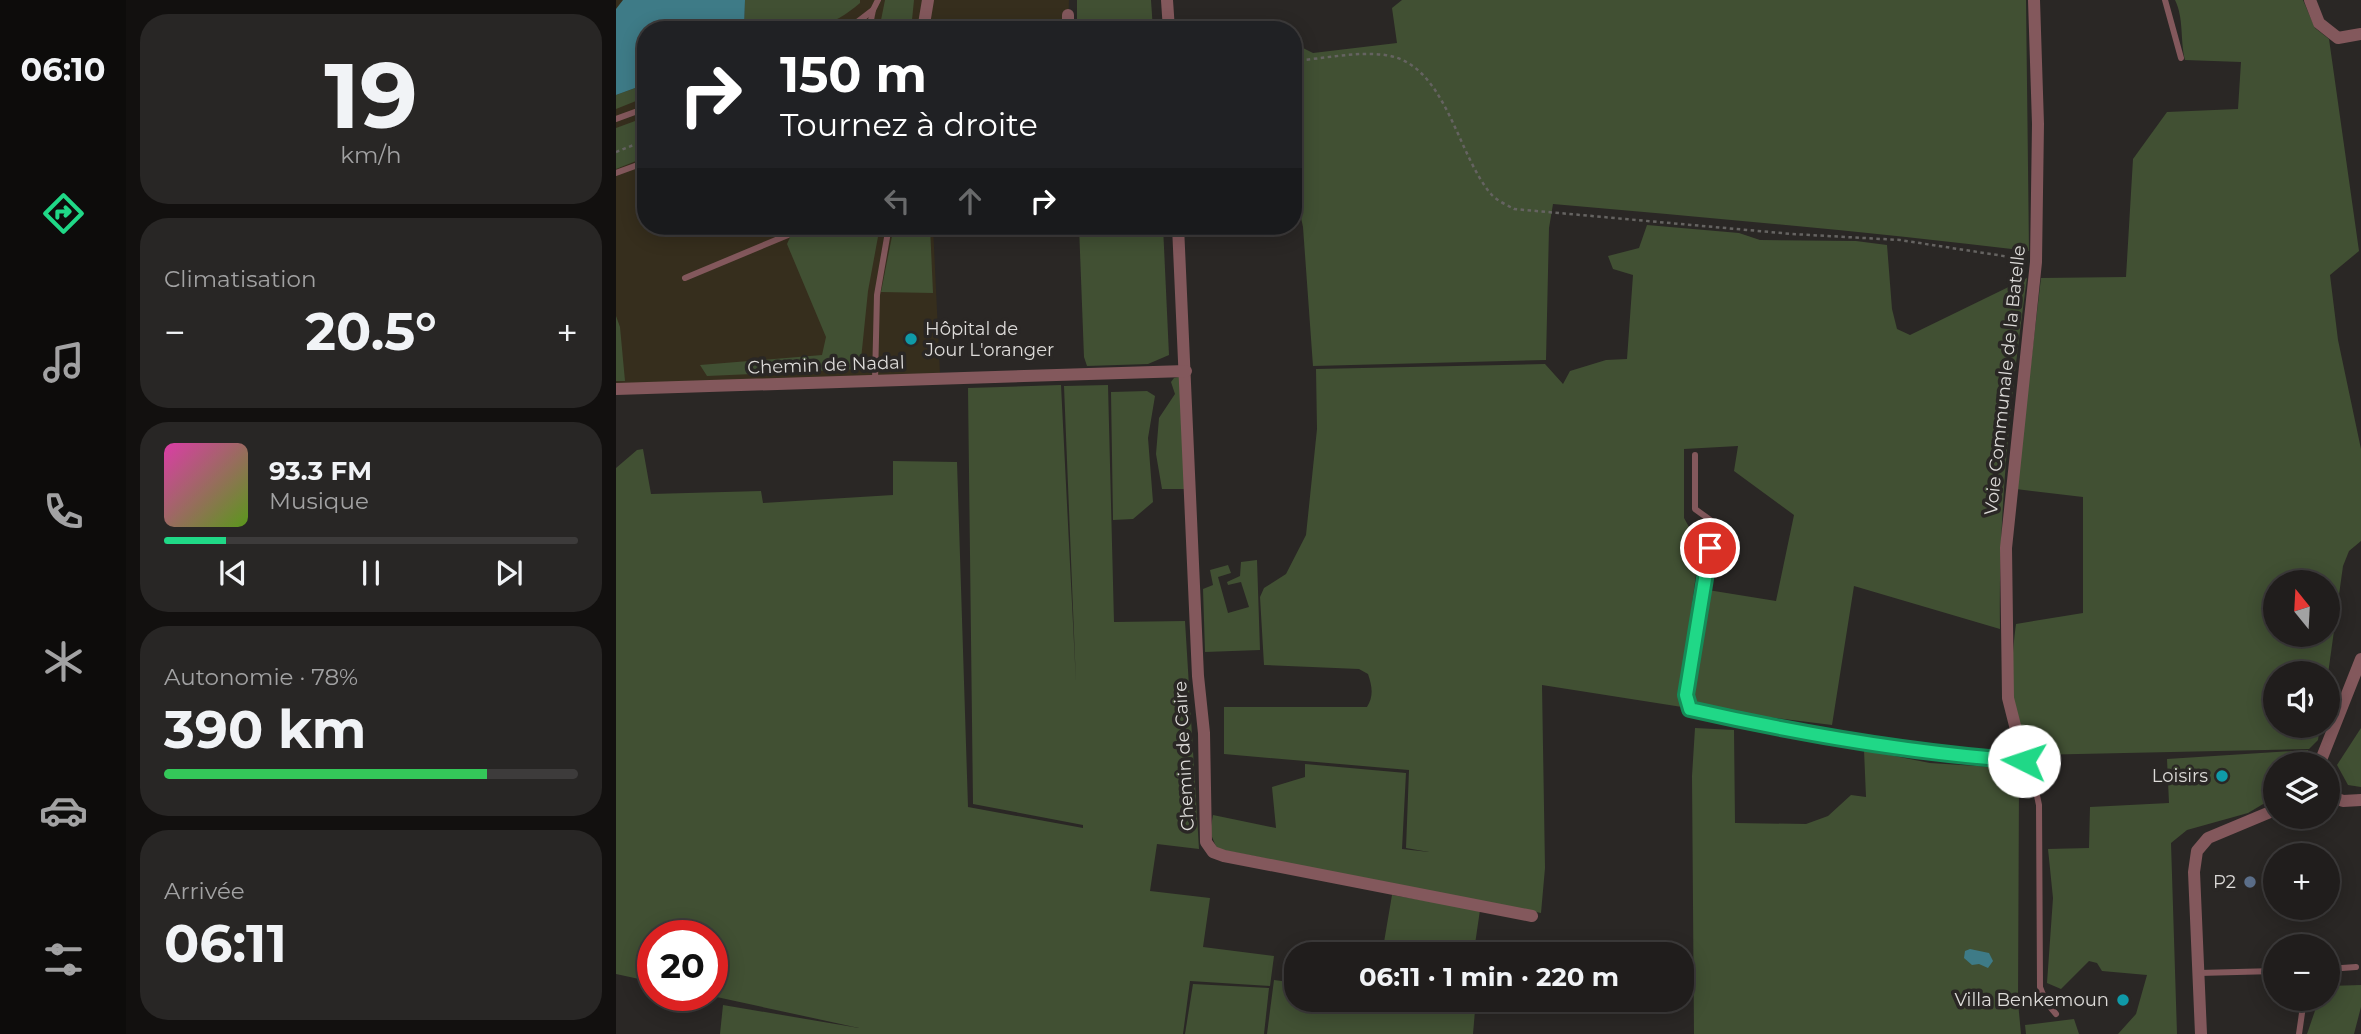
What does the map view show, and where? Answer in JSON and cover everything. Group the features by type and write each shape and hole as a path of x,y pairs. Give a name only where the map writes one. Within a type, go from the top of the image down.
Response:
{"street":[{"path":"924,21 928,0"},
{"path":"1167,0 1168,21"},
{"name":"Voie Communale de la Batelle","path":"2024,761 2008,698 2006,548 2036,261 2038,124 2035,0"},
{"path":"2310,0 2319,23 2338,38 2361,34"},
{"path":"1068,15 1068,21"},
{"path":"1178,235 1186,371"},
{"name":"Chemin de Nadal","path":"616,389 1186,371"},
{"name":"Chemin de Caire","path":"1186,371 1206,842 1213,852 1224,856 1532,916"},
{"path":"2324,752 2361,659"},
{"path":"2340,800 2361,800"},
{"path":"2201,1034 2194,872 2197,851 2208,838 2263,815"}],"lane":[{"path":"871,21 878,0"},
{"path":"2165,0 2181,58"},
{"path":"859,21 873,10"},
{"path":"616,119 637,111"},
{"path":"616,173 637,165"},
{"path":"685,278 788,235"},
{"path":"875,381 877,295 887,235"},
{"path":"1695,454 1695,509 1713,523 1686,695 1690,709 1760,725 1937,753 2024,761 2032,773 2039,805 2040,987 2046,1002 2056,1014"},
{"path":"2340,968 2356,967"},
{"path":"2199,972 2263,971"},
{"path":"2299,1034 2302,1011"}],"path":[{"path":"1302,60 1383,54 1403,59 1428,77 1478,175 1493,197 1514,209 1792,234 1900,240 2036,261"},
{"path":"616,152 637,144"}],"shaded area":[{"path":"616,0 1069,0 1068,21 637,21 637,235 933,235 940,374 616,385"}],"green space":[{"path":"745,0 860,0 860,3 834,21 744,21"},
{"path":"885,0 914,0 912,21 881,21"},
{"path":"1077,0 1151,0 1152,21 1077,21"},
{"path":"1402,0 2026,0 2029,251 1851,231 1553,204 1549,228 1546,360 1313,366 1302,222 1302,48 1313,53 1397,43 1392,8"},
{"path":"2175,0 2303,0 2315,28 2329,39 2359,251 2330,275 2338,340 2361,449 2361,541 2349,551 2343,566 2340,588 2340,570 2263,570 2263,648 2332,648 2330,661 2263,661 2263,738 2318,738 2309,749 2030,755 2017,726 2012,691 2016,624 2083,613 2083,497 2016,489 2041,278 2126,277 2133,159 2167,112 2238,109 2241,62 2185,60 2181,22"},
{"path":"637,87 637,101 616,109 616,95"},
{"path":"637,120 637,161 616,169 616,128"},
{"path":"1647,225 1739,233 1760,240 1856,241 1887,245 1892,309 1897,329 1910,335 2027,278 2007,453 2001,541 2000,629 1854,586 1832,725 1727,712 1694,702 1691,688 1708,590 1776,601 1794,515 1734,471 1738,446 1684,449 1684,518 1689,527 1702,530 1680,693 1682,707 1542,685 1545,868 1541,913 1217,849 1210,832 1213,815 1276,828 1272,787 1305,777 1305,764 1406,773 1402,849 1429,852 1406,848 1409,770 1224,754 1224,707 1367,707 1371,699 1368,674 1359,669 1264,665 1260,597 1264,588 1286,574 1306,535 1317,429 1316,369 1545,364 1563,384 1570,371 1606,360 1627,359 1633,275 1613,269 1608,256 1639,248"},
{"path":"791,235 878,235 868,291 860,369 707,376 700,365 822,355 826,337 787,244"},
{"path":"892,235 930,235 933,293 881,292"},
{"path":"1079,235 1163,235 1169,355 1148,364 1087,366 1084,357"},
{"path":"616,316 620,327 625,381 616,381"},
{"path":"1183,376 1186,489 1162,489 1156,454 1159,418 1175,394 1171,382 1174,378"},
{"path":"1061,385 1076,683 1064,386 1108,385 1114,622 1185,621 1199,849 1157,844 1150,891 1210,898 1203,947 1274,956 1270,986 1190,981 1183,1034 720,1034 722,1011 728,1011 728,1006 859,1028 728,999 728,920 637,920 637,979 616,974 616,468 637,450 643,449 651,494 761,491 763,503 893,495 893,461 957,462 968,807 1083,828 1083,825 973,804 968,388"},
{"path":"1147,391 1155,396 1148,438 1153,502 1133,519 1113,520 1111,392"},
{"path":"1257,560 1260,650 1205,652 1203,589 1213,585 1210,570 1228,565 1231,573 1218,577 1228,613 1249,607 1241,582 1228,585 1227,582 1240,576 1241,562"},
{"path":"1695,728 1734,730 1735,823 1806,824 1828,816 1851,795 1866,797 1864,750 1930,763 2008,768 2019,783 2018,1002 2021,1034 1694,1034 1692,776"},
{"path":"2361,728 2361,787 2348,785 2340,770 2340,760"},
{"path":"2308,750 2308,752 2277,752"},
{"path":"2263,753 2263,804 2248,813 2187,830 2171,843 2177,1034 2118,1034 2136,1014 2147,975 2102,971 2097,963 2089,961 2061,989 2047,983 2053,898 2048,849 2089,848 2090,807 2169,803 2167,759"},
{"path":"1392,895 1480,910 1475,942 1384,942"},
{"path":"1274,980 1284,981 1284,1012 1475,1012 1473,1034 1267,1034"},
{"path":"1193,984 1269,988 1264,1034 1185,1034"},
{"path":"2361,985 2361,1007 2354,1034 2307,1034 2315,1011 2340,1011 2340,986"},
{"path":"2074,1019 2079,1034 2026,1034 2025,1025"}],"water":[{"path":"623,0 745,0 744,21 637,21 637,87 616,95 616,9"},
{"path":"1970,949 1989,953 1993,961 1988,968 1979,964 1972,965 1964,958 1965,951"}],"place":[{"name":"Hôpital de Jour L'oranger","path":"911,339"},
{"name":"Loisirs","path":"2222,776"},
{"name":"P2","path":"2250,882"},
{"name":"Villa Benkemoun","path":"2123,1000"}],"route":[{"path":"1710,548 1686,695 1690,709 1760,725 1832,737 1950,755 2024,761"}]}
